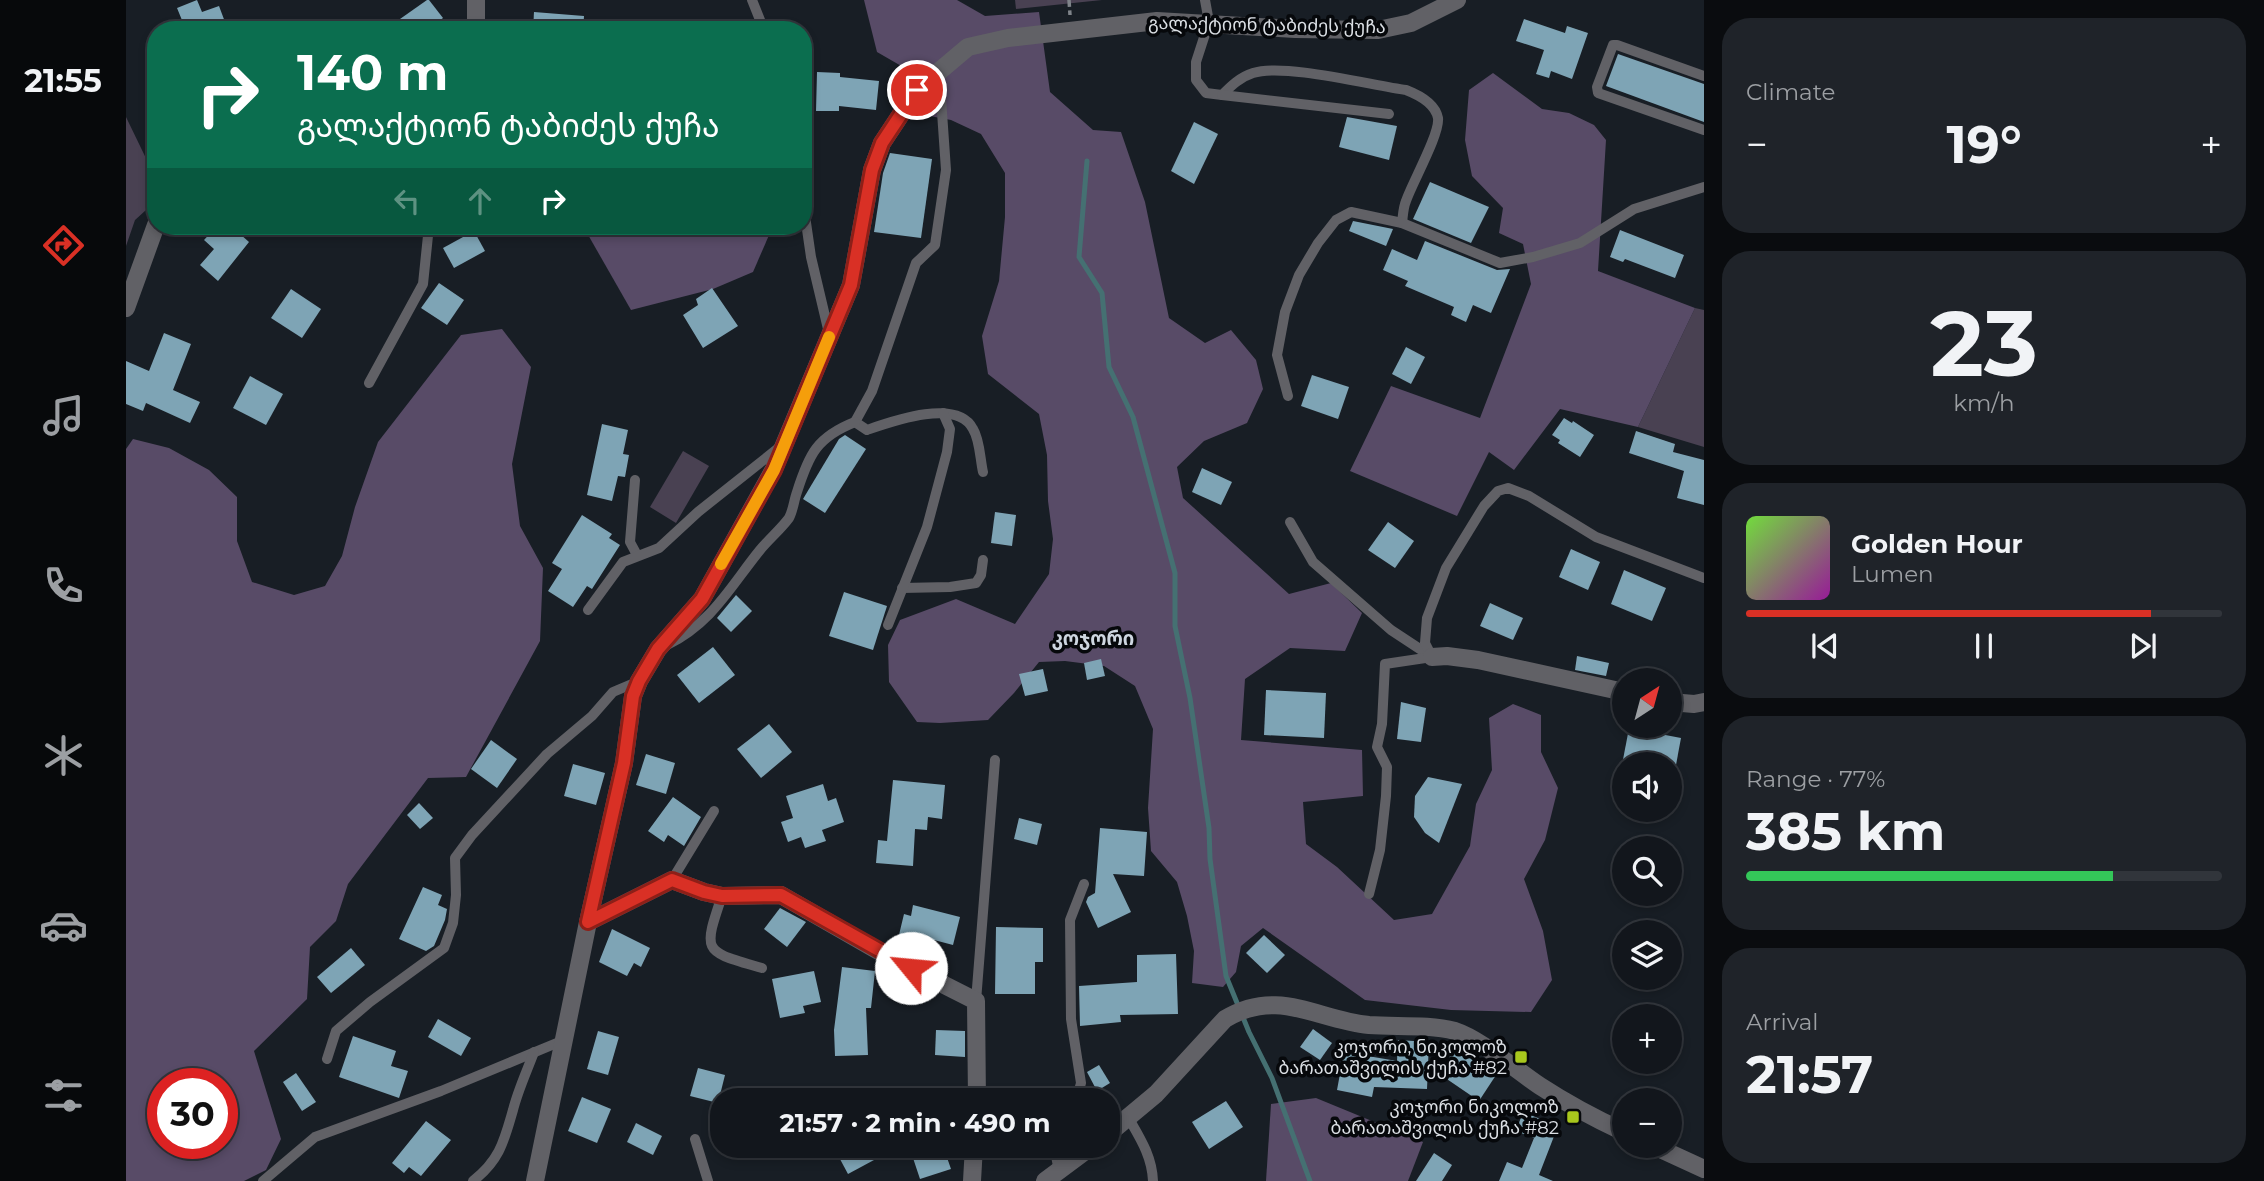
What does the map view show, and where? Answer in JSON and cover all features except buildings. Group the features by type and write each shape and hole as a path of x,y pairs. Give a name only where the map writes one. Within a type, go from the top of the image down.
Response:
{"street":[{"path":"476,0 476,21"},
{"name":"გალაქტიონ ტაბიძეს ქუჩა","path":"535,1181 624,763 633,696 658,649 702,599 774,470 851,285 872,170 882,143 917,90 968,47 1008,37 1157,21 1295,29 1378,30 1411,23 1457,0"},
{"path":"127,302 152,235"},
{"path":"1432,657 1478,660 1612,689"},
{"path":"1682,703 1704,702"},
{"path":"588,922 672,880 722,896 781,895 890,957 976,1001 977,1088"},
{"path":"1120,1124 1156,1094 1225,1019 1255,1005 1292,1006 1366,1024 1454,1031 1470,1038 1542,1087 1612,1125"},
{"path":"972,1181 973,1158"},
{"path":"1052,1176 1076,1158"},
{"path":"1680,1158 1704,1169"}],"lane":[{"path":"752,0 760,21"},
{"path":"1205,0 1209,22 1196,62 1196,80 1206,93 1389,114"},
{"path":"1704,76 1616,44 1613,45 1597,87 1598,93 1704,130"},
{"path":"658,649 681,638 718,607 738,577 790,516 807,461 819,443 837,429 855,422 872,391 916,263 935,245 946,170 939,69"},
{"path":"1222,95 1234,82 1254,72 1281,70 1406,90 1421,96 1432,106 1438,119 1434,135 1405,202 1402,223"},
{"path":"1288,396 1277,355 1285,312 1299,275 1318,243 1336,220 1351,212 1402,223 1500,263 1533,257 1580,243 1634,209 1704,187"},
{"path":"369,383 423,284 428,235"},
{"path":"808,235 830,336"},
{"path":"855,422 867,430 901,419 943,413 959,414 974,429 983,472"},
{"path":"888,625 927,527 947,452 950,429 943,413"},
{"path":"588,610 623,562 659,548 698,512 783,444"},
{"path":"635,480 630,542 637,555"},
{"path":"1432,657 1425,643 1427,618 1446,568 1484,506 1498,491 1508,488 1529,496 1596,537 1704,578"},
{"path":"1290,522 1313,562 1391,630 1432,657"},
{"path":"902,588 950,587 976,583 981,575 983,559"},
{"path":"1368,894 1380,850 1386,796 1387,767 1377,747 1382,724 1385,664 1432,657"},
{"path":"327,1059 336,1031 370,1002 444,948 453,923 456,895 455,858 471,835 547,754 592,716 613,692 639,681"},
{"path":"976,1001 995,760"},
{"path":"672,880 714,811"},
{"path":"1079,1088 1071,1019 1070,920 1084,884"},
{"path":"722,896 709,933 711,945 716,953 762,968"},
{"path":"262,1181 315,1137 441,1091 564,1040"},
{"path":"473,1181 496,1156 507,1136 513,1110 534,1052"},
{"path":"1128,1117 1147,1150 1153,1181"},
{"path":"695,1139 708,1181"},
{"path":"1052,1176 1054,1158"}],"shaded area":[{"path":"864,0 957,0 985,16 1039,12 1050,92 1093,130 1121,132 1145,202 1169,318 1205,343 1231,330 1256,360 1263,389 1247,423 1204,441 1177,467 1183,498 1289,594 1331,583 1362,613 1345,651 1290,648 1245,679 1241,740 1362,750 1363,796 1303,802 1306,844 1337,867 1394,920 1432,914 1470,846 1476,804 1492,770 1489,718 1513,704 1541,715 1541,752 1558,788 1545,840 1524,879 1543,931 1552,980 1531,1012 1451,1010 1365,1000 1263,928 1241,946 1236,972 1223,987 1192,983 1194,951 1177,882 1151,851 1148,808 1153,729 1135,686 1104,666 1065,661 1039,662 988,720 940,723 917,722 889,682 888,645 900,620 956,599 1015,624 1049,574 1053,539 1048,501 1047,455 1039,414 988,374 982,336 999,281 1005,217 1005,173 981,134 951,120 919,114 903,67 877,52"},
{"path":"1015,0 1102,0 1016,9"},
{"path":"1493,73 1542,109 1569,113 1594,125 1606,140 1598,271 1695,308 1638,427 1560,409 1514,470 1489,452 1457,516 1350,471 1391,386 1480,418 1531,284 1523,244 1499,233 1503,208 1472,176 1465,140 1469,90"},
{"path":"126,117 147,160 147,209 135,220 126,246"},
{"path":"588,235 769,235 753,272 713,289 631,310"},
{"path":"1695,308 1704,310 1704,447 1638,427"},
{"path":"502,329 531,367 512,464 520,526 543,568 540,641 466,777 428,778 348,884 336,921 310,947 307,999 254,1051 281,1139 266,1170 244,1181 126,1181 126,449 133,439 169,448 209,470 237,497 237,541 252,582 294,595 325,586 342,556 355,507 378,442 461,335"},
{"path":"683,451 709,466 676,523 650,507"},
{"path":"1316,1098 1423,1142 1408,1181 1266,1181 1271,1104"}],"waterway":[{"path":"1087,161 1079,257 1102,293 1109,367 1133,417 1175,573 1175,626 1190,698 1209,828 1210,859 1226,976 1272,1078 1310,1181"}],"slow traffic":[{"path":"721,564 774,470 829,337"}],"place":[{"name":"კოჯორი, ნიკოლოზ ბარათაშვილის ქუჩა #82","path":"1521,1057"},
{"name":"კოჯორი ნიკოლოზ ბარათაშვილის ქუჩა #82","path":"1573,1117"}],"district":[{"name":"კოჯორი","path":"1093,638"}],"route":[{"path":"911,968 781,895 722,896 672,880 588,922 624,763 633,696 658,649 702,599 774,470 851,285 872,170 882,143 917,90"}]}
